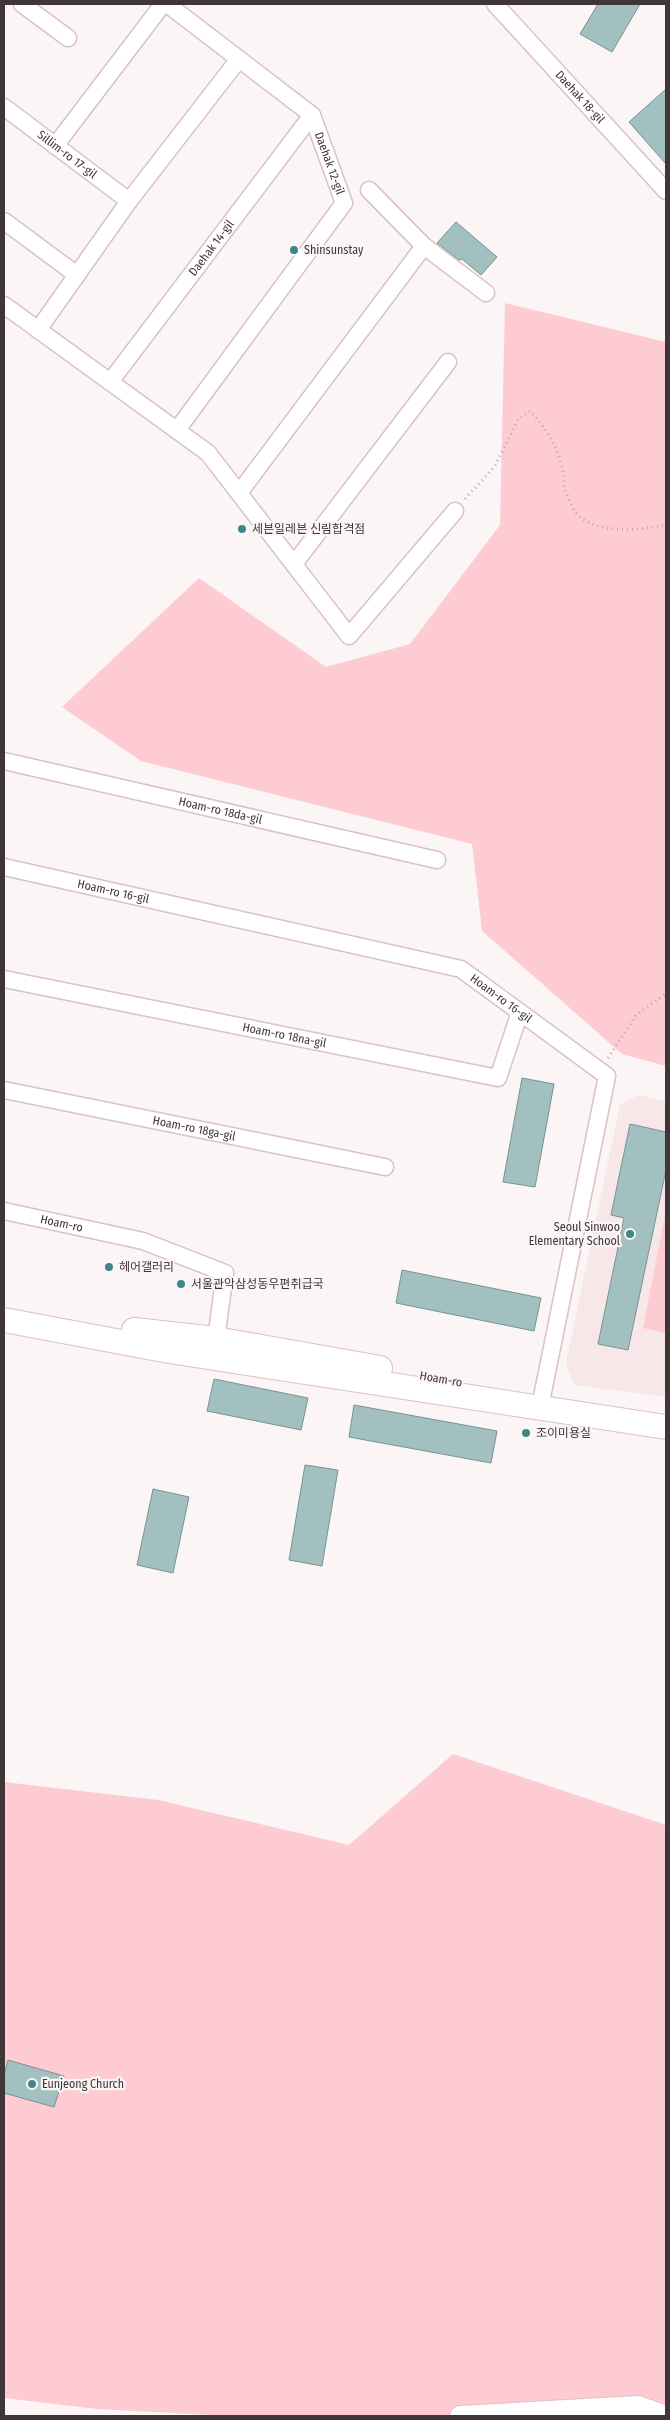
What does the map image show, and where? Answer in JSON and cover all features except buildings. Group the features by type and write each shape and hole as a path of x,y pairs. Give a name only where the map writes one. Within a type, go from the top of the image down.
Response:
{"main road":[{"name":"Hoam-ro","path":"4,1307 121,1329 216,1339 542,1397 666,1412"},
{"path":"4,1320 169,1351 666,1427"}],"street":[{"path":"22,4 68,38"},
{"path":"55,146 163,4"},
{"name":"Daehak 12-gil","path":"167,4 312,115 344,203 177,430"},
{"name":"Daehak 18-gil","path":"495,4 666,191"},
{"path":"38,330 129,201 239,59"},
{"name":"Sillim-ro 17-gil","path":"4,108 129,201"},
{"name":"Daehak 14-gil","path":"110,382 312,115"},
{"path":"369,190 424,246 486,293"},
{"path":"4,221 77,275"},
{"path":"239,493 424,246"},
{"path":"4,305 208,453 349,636 455,511"},
{"path":"294,564 448,362"},
{"name":"Hoam-ro 18da-gil","path":"4,761 437,860"},
{"name":"Hoam-ro 16-gil","path":"4,868 461,968 600,1071"},
{"name":"Hoam-ro 18na-gil","path":"4,979 498,1078 520,1012"},
{"path":"542,1397 607,1076 600,1071"},
{"name":"Hoam-ro 18ga-gil","path":"4,1090 384,1167"},
{"name":"Hoam-ro","path":"4,1211 143,1241 225,1273 216,1339"},
{"path":"460,2416 638,2406 666,2416"}],"path":[{"path":"455,511 495,466 518,420 530,411 541,423 554,444 562,467 565,490 578,516 599,527 648,528 666,525"},
{"path":"600,1071 637,1014 666,994"}],"shaded area":[{"path":"505,303 666,342 666,1066 622,1054 482,931 472,844 141,761 62,707 199,578 326,667 410,644 500,525"},
{"name":"Seoul Sinwoo Elementary School","path":"638,1095 666,1101 666,1397 574,1385 566,1363 620,1105"},
{"path":"666,1210 666,1333 643,1328"},
{"path":"453,1754 666,1825 666,2416 660,2413 460,2416 230,2416 97,2409 4,2398 4,1782 158,1800 349,1845"}],"place":[{"name":"Shinsunstay","path":"294,250"},
{"name":"세븐일레븐 신림합격점","path":"242,529"},
{"name":"Seoul Sinwoo Elementary School","path":"630,1234"},
{"name":"헤어갤러리","path":"109,1267"},
{"name":"서울관악삼성동우편취급국","path":"181,1284"},
{"name":"조이미용실","path":"526,1433"},
{"name":"Eunjeong Church","path":"32,2084"}]}
